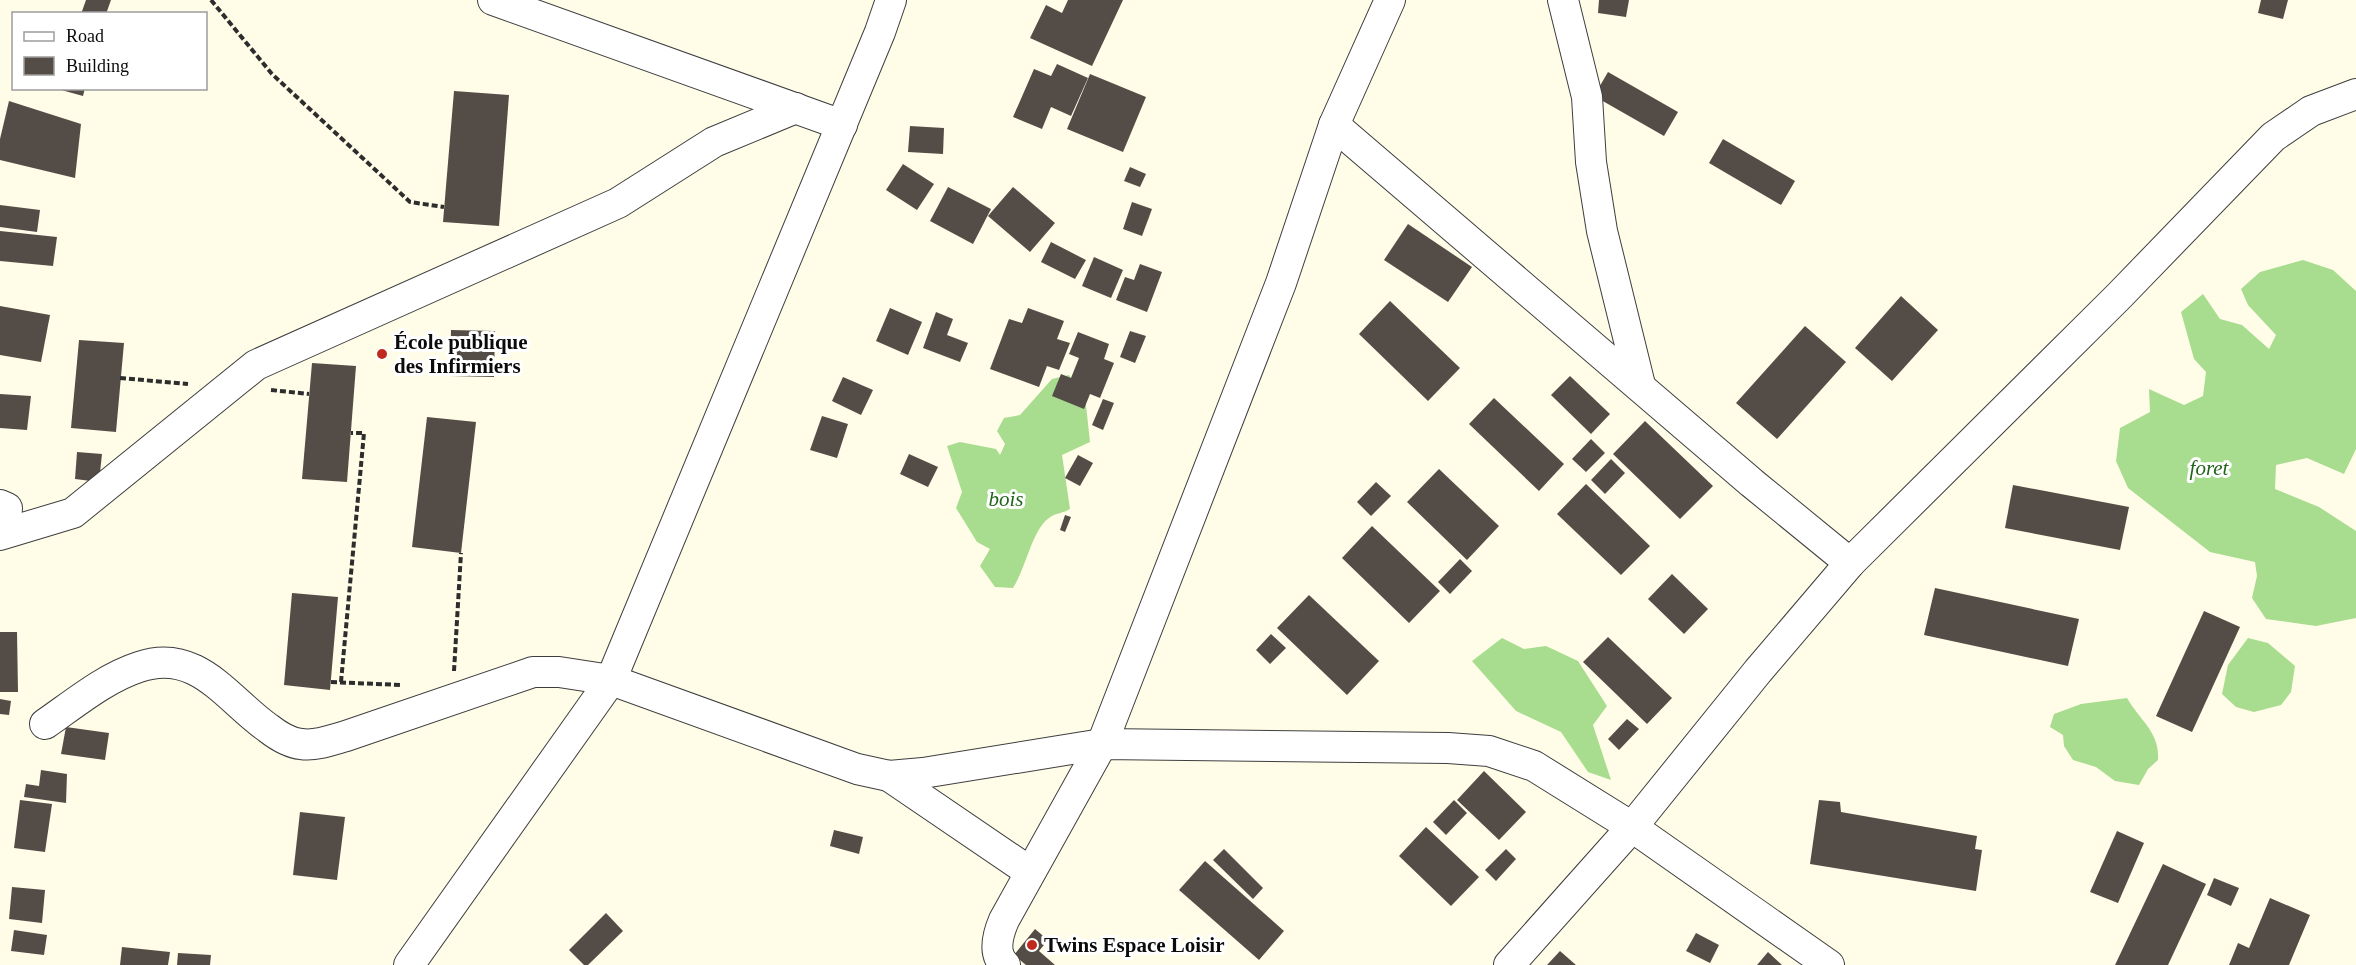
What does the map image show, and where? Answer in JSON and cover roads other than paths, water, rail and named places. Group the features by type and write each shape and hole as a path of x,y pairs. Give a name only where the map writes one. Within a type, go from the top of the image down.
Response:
{"street":[{"path":"492,0 842,124"},
{"path":"410,965 611,680 842,124 891,0"},
{"path":"1005,965 1001,962 996,940 1030,872 1102,744 1281,284 1334,125 1390,0"},
{"path":"1563,0 1587,97 1591,162 1602,231 1640,385"},
{"path":"1509,965 1632,828 1758,671 1850,563 2119,296 2273,137 2311,111 2356,94"},
{"path":"0,534 73,513 256,365 618,203 714,142 796,108"},
{"path":"1334,125 1752,483 1850,563"},
{"path":"0,505 7,508 6,523 0,534"},
{"path":"45,724 114,677 140,666 165,663 190,666 210,678 246,713 277,735 300,744 321,743 346,736 533,672 559,672 611,680 857,770 889,776 923,773 1102,744 1448,748 1489,751 1534,766 1632,828 1829,965"},
{"path":"889,776 1030,872"}],"place":[{"name":"École publique des Infirmiers","path":"382,354"},
{"name":"Twins Espace Loisir","path":"1032,945"}],"park label":[{"name":"foret","path":"2209,468"},
{"name":"bois","path":"1006,499"}]}
